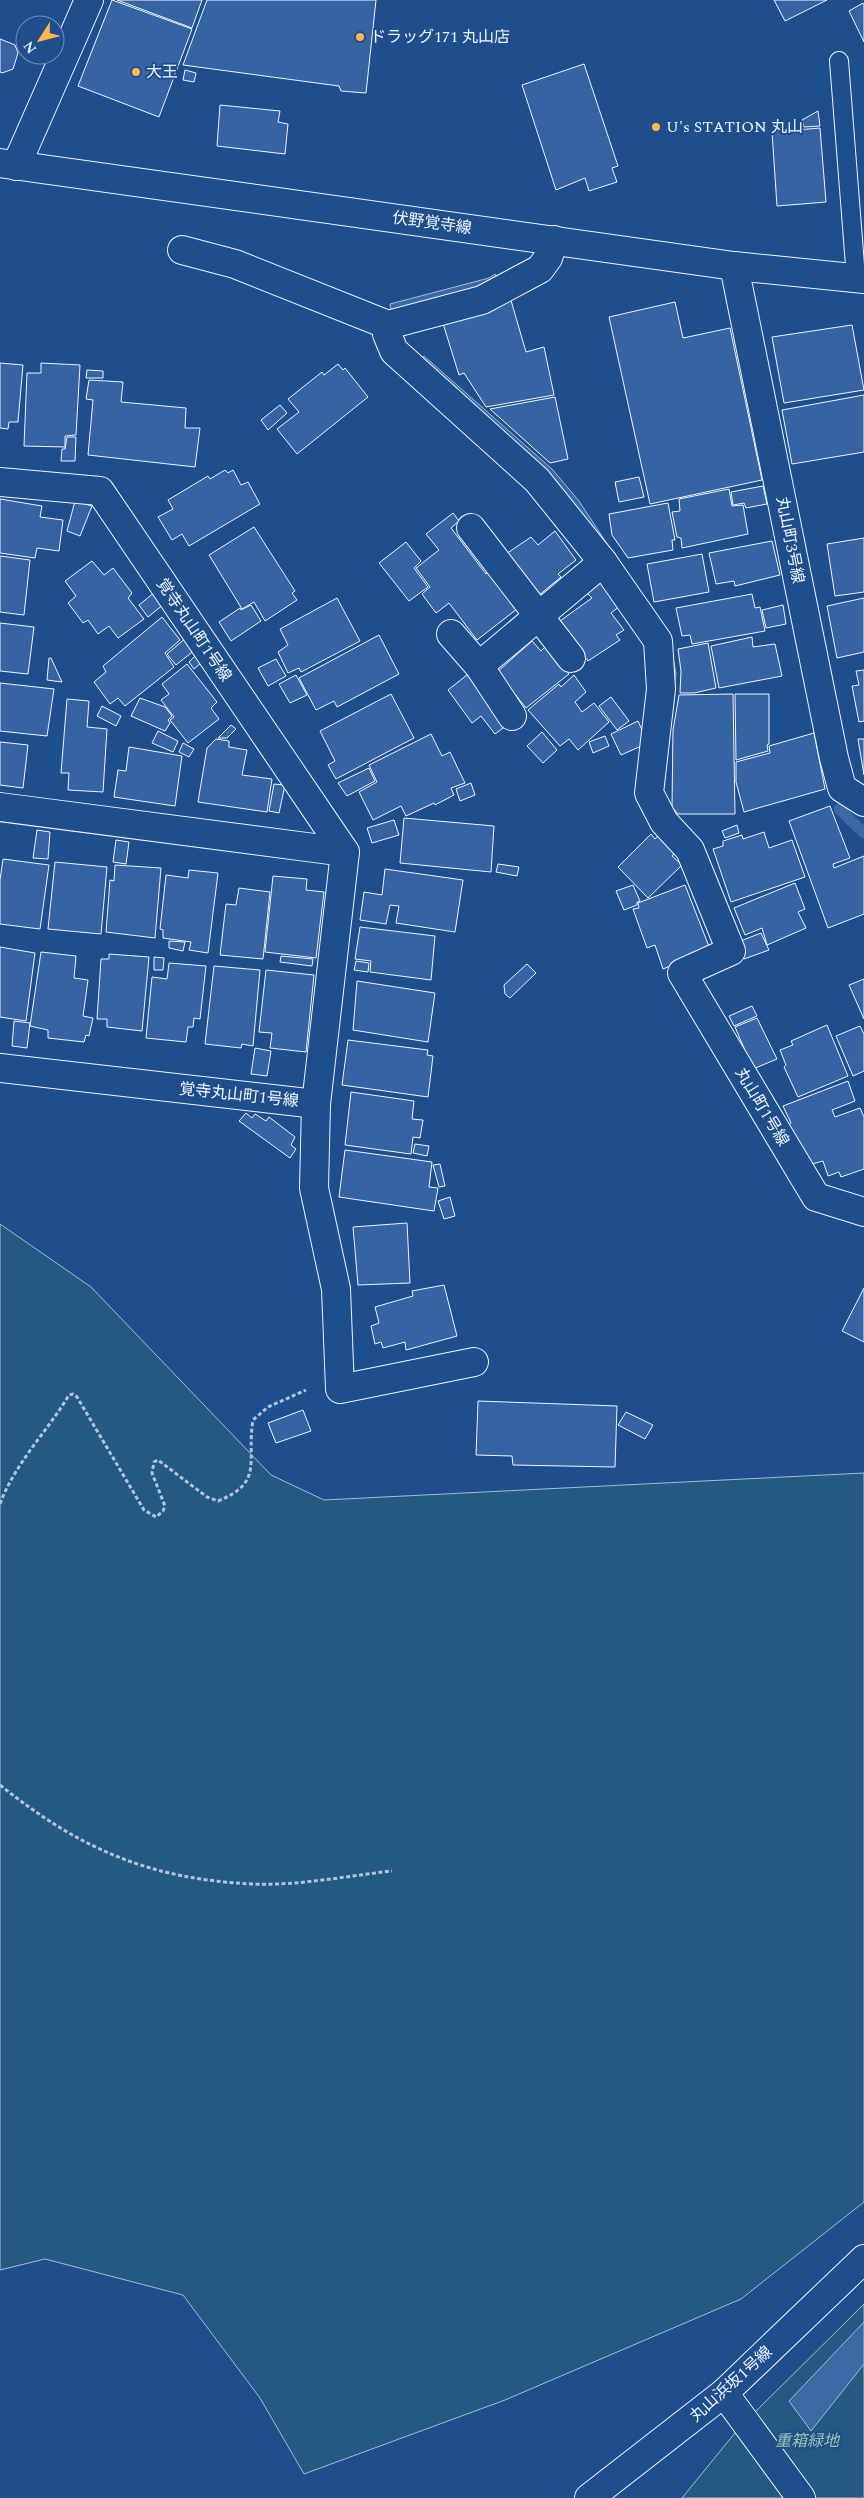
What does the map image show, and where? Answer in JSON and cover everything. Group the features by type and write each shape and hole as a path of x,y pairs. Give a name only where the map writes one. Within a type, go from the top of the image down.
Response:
{"street":[{"path":"8,165 89,0"},
{"name":"伏野覚寺線","path":"8,165 734,266 860,278"},
{"path":"182,250 235,264 388,325 482,300 540,269 548,258 554,240"},
{"name":"丸山町3号線","path":"734,266 834,758 842,788 864,802"},
{"path":"388,325 387,334 394,350 536,480 602,562 479,666"},
{"name":"覚寺丸山町1号線","path":"0,482 100,490 345,852 316,1104 0,1068"},
{"path":"470,528 571,658"},
{"name":"丸山町1号線","path":"602,562 658,641 661,690 649,792 664,822 690,850 731,951 682,973 816,1197 864,1212"},
{"path":"451,634 479,666 512,716"},
{"path":"0,807 345,852"},
{"path":"316,1104 314,1188 336,1289 340,1389 474,1362"},
{"name":"丸山浜坂1号線","path":"589,2498 724,2393 864,2259"},
{"path":"724,2393 801,2498"}],"lane":[{"path":"839,61 860,278"}],"path":[{"path":"0,1504 19,1466 57,1416 69,1395 73,1394 77,1397 144,1510 156,1517 163,1511 165,1506 152,1473 154,1462 158,1460 207,1497 218,1501 231,1496 248,1482 251,1473 253,1420 268,1406 339,1376"},
{"path":"0,1785 57,1827 88,1844 110,1855 164,1874 198,1880 253,1884 294,1882 392,1871"}],"green space":[{"path":"0,1224 91,1287 271,1475 324,1500 864,1473 864,2202 741,2299 505,2400 304,2474 260,2398 183,2295 45,2259 0,2270"},
{"name":"重箱緑地","path":"864,2304 864,2498 682,2498 739,2428"}],"shaded area":[{"path":"495,274 499,279 494,284 391,311 390,304 489,278"},
{"path":"424,356 552,469 579,501 670,640 676,674 656,800 665,640 420,361"},
{"path":"864,2322 864,2364 811,2431 789,2401"}],"building":[{"path":"112,0 192,29 159,117 78,86"},
{"path":"117,0 202,0 192,28"},
{"path":"207,0 376,0 366,93 341,91 339,86 183,65"},
{"path":"774,0 827,0 785,21"},
{"path":"863,3 864,5 864,42 849,11"},
{"path":"0,39 15,45 15,63 13,69 0,72"},
{"path":"584,64 618,166 612,168 617,182 589,191 585,178 556,190 522,85"},
{"path":"185,70 196,73 194,82 183,80"},
{"path":"220,105 280,111 278,122 288,124 285,154 217,146"},
{"path":"818,111 820,126 804,127 802,120"},
{"path":"820,128 826,202 777,206 772,132"},
{"path":"510,297 526,352 544,347 554,395 486,407 464,373 459,375 441,317"},
{"path":"675,302 683,338 730,328 762,480 650,504 609,317"},
{"path":"852,325 864,390 784,403 772,337"},
{"path":"0,363 23,365 18,422 9,422 8,429 0,428"},
{"path":"41,363 80,365 76,435 65,436 65,447 24,446 27,373 41,373"},
{"path":"338,364 343,370 345,368 368,397 297,454 277,429 299,412 288,399 322,372 324,375"},
{"path":"87,370 103,371 103,378 86,378"},
{"path":"89,380 123,382 121,402 186,408 185,428 200,428 195,467 88,455 93,400 86,399"},
{"path":"864,395 864,452 792,464 782,410"},
{"path":"555,397 568,459 550,463 490,409"},
{"path":"280,405 287,413 268,430 261,420"},
{"path":"67,437 76,437 75,461 61,461 62,449 65,449"},
{"path":"225,470 228,473 233,470 241,485 248,482 260,504 189,546 182,534 172,540 158,517 173,509 168,500 208,476 210,479"},
{"path":"639,477 644,497 619,502 615,482"},
{"path":"763,486 767,504 746,508 744,503 733,505 731,492"},
{"path":"729,489 732,506 743,505 748,534 682,548 681,538 677,537 672,512 680,511 679,499"},
{"path":"0,499 42,506 40,517 63,520 59,551 37,548 35,558 0,553"},
{"path":"75,501 92,506 80,536 67,531"},
{"path":"668,503 675,540 672,540 673,550 628,558 612,535 609,514"},
{"path":"453,513 459,521 451,528 486,574 488,573 517,609 477,640 449,603 436,613 422,594 430,587 416,568 439,550 426,534"},
{"path":"254,527 295,591 292,593 297,600 265,621 254,602 242,609 209,555"},
{"path":"555,531 576,560 558,574 561,577 539,595 506,554 531,537 538,545"},
{"path":"864,538 864,592 835,596 827,544"},
{"path":"772,541 780,575 735,586 734,581 716,584 709,553"},
{"path":"406,542 421,561 414,568 428,587 409,601 379,563"},
{"path":"702,554 709,592 654,602 647,564"},
{"path":"0,556 30,560 24,615 0,612"},
{"path":"92,561 104,575 113,568 132,593 128,598 144,619 118,638 109,626 98,634 88,620 83,623 68,603 76,596 65,581"},
{"path":"603,581 620,606 611,613 624,630 616,635 620,640 588,661 560,621 592,598 587,593"},
{"path":"155,592 164,604 148,617 139,605"},
{"path":"752,594 755,608 760,607 765,631 692,644 690,635 682,636 676,608"},
{"path":"337,598 360,641 301,672 299,668 288,673 278,652 288,645 280,629"},
{"path":"864,598 864,652 837,658 827,606"},
{"path":"251,605 261,621 231,641 219,622 240,608 241,610"},
{"path":"783,605 786,624 766,628 762,610"},
{"path":"162,617 180,640 165,653 174,667 125,706 118,698 110,704 94,682 106,672 103,666"},
{"path":"0,623 34,627 28,674 0,671"},
{"path":"379,635 399,674 337,707 334,701 316,710 299,678"},
{"path":"187,637 196,649 176,665 167,654"},
{"path":"752,637 753,647 775,644 782,676 719,688 711,646"},
{"path":"532,641 541,651 547,645 569,674 526,708 497,672"},
{"path":"708,643 716,688 694,693 680,693 681,671 678,649"},
{"path":"195,656 201,663 194,669 189,662"},
{"path":"49,658 51,658 62,682 47,680"},
{"path":"276,659 286,676 268,686 258,668"},
{"path":"187,664 217,702 211,708 219,719 188,743 170,720 174,717 161,700 169,694 162,684"},
{"path":"864,670 864,721 859,722 852,686 859,685 856,671"},
{"path":"296,675 307,695 290,703 279,684"},
{"path":"467,675 507,725 495,734 481,716 472,723 448,690"},
{"path":"574,675 586,692 575,702 582,712 594,703 609,722 578,750 569,739 560,746 528,710 559,684 561,687"},
{"path":"0,683 54,689 47,736 0,731"},
{"path":"391,694 414,738 336,779 328,765 335,761 320,731"},
{"path":"733,694 735,814 678,814 672,807 673,730 679,695"},
{"path":"735,694 769,694 768,751 736,760"},
{"path":"611,697 629,721 617,730 599,706"},
{"path":"140,698 165,707 172,716 168,720 170,723 165,731 131,716"},
{"path":"67,699 89,701 87,727 107,729 103,792 68,790 69,773 61,773"},
{"path":"102,706 121,716 116,726 97,716"},
{"path":"638,721 648,743 621,755 611,734"},
{"path":"231,725 236,729 227,738 218,738"},
{"path":"158,731 178,741 173,752 152,743"},
{"path":"542,732 557,750 543,763 527,746"},
{"path":"814,733 825,789 744,812 736,782 736,762 770,753 769,746"},
{"path":"431,734 442,756 450,752 465,783 451,788 454,795 435,805 434,803 406,816 401,806 373,820 359,792 377,782 369,765"},
{"path":"605,736 609,746 593,753 589,742"},
{"path":"216,739 229,741 229,747 247,750 242,775 272,779 267,812 198,802 207,748"},
{"path":"858,739 864,739 864,775"},
{"path":"0,742 28,745 23,788 0,785"},
{"path":"183,743 194,749 189,757 179,752"},
{"path":"129,747 182,756 175,806 114,797 118,770 126,771"},
{"path":"369,768 375,781 347,796 338,783"},
{"path":"471,783 475,795 460,801 456,789"},
{"path":"274,784 285,785 279,813 269,811"},
{"path":"830,806 850,858 833,864 834,868 864,856 864,914 828,928 789,821"},
{"path":"404,818 494,826 491,872 400,863"},
{"path":"394,820 399,835 372,843 367,828"},
{"path":"737,825 739,833 725,838 722,831"},
{"path":"37,830 50,832 48,859 33,858"},
{"path":"662,832 677,851 672,856 682,865 648,898 618,867 651,834 655,839"},
{"path":"764,832 769,848 792,840 805,877 731,902 713,849 723,846 723,841 742,835 743,839"},
{"path":"116,840 129,842 126,864 113,862"},
{"path":"3,859 49,865 40,929 0,924 0,880"},
{"path":"55,862 107,867 101,934 48,929"},
{"path":"498,864 519,867 517,876 496,872"},
{"path":"115,865 161,868 155,938 106,932 110,880 114,881"},
{"path":"385,869 463,880 455,932 396,923 399,906 390,905 386,924 360,920 364,892 382,895"},
{"path":"189,870 218,873 208,953 189,950 191,942 163,938 163,930 160,929 166,875 188,878"},
{"path":"273,876 307,879 306,890 324,892 316,958 265,952"},
{"path":"795,883 805,909 798,912 806,928 767,945 762,928 745,935 734,908"},
{"path":"633,885 640,901 637,902 637,905 624,910 616,891"},
{"path":"685,885 710,949 663,969 655,945 647,948 633,909 639,908 638,903"},
{"path":"239,888 270,892 263,959 220,955 226,904 236,905"},
{"path":"360,927 435,936 431,980 370,972 371,961 355,959"},
{"path":"761,933 769,950 744,959 738,942"},
{"path":"169,941 185,942 183,951 169,948"},
{"path":"0,947 35,953 26,1021 0,1017"},
{"path":"41,952 76,956 74,978 88,980 83,1016 93,1018 89,1036 86,1035 84,1042 48,1038 48,1030 30,1026"},
{"path":"109,954 149,957 142,1031 107,1027 107,1019 97,1019 101,959 109,959"},
{"path":"281,956 313,959 312,966 280,962"},
{"path":"154,957 164,958 163,970 154,970"},
{"path":"356,961 369,963 368,972 354,970"},
{"path":"169,963 206,966 200,1019 194,1018 193,1027 188,1027 186,1042 146,1038 152,977 167,979"},
{"path":"527,964 536,973 510,998 505,994 504,985"},
{"path":"214,966 260,970 253,1046 242,1044 241,1048 205,1044"},
{"path":"266,970 314,975 306,1052 270,1048 272,1033 259,1032"},
{"path":"864,979 864,1019 849,985"},
{"path":"357,981 435,993 428,1042 353,1030"},
{"path":"752,1006 757,1016 734,1026 729,1016"},
{"path":"757,1018 777,1059 753,1069 735,1027"},
{"path":"14,1021 30,1023 27,1048 12,1046"},
{"path":"827,1025 848,1076 798,1097 784,1067 786,1065 780,1050 793,1045 791,1041"},
{"path":"860,1026 864,1034 864,1071 853,1076 836,1036"},
{"path":"348,1040 428,1050 427,1055 433,1056 428,1097 342,1085"},
{"path":"255,1048 271,1051 267,1076 251,1074"},
{"path":"848,1081 855,1101 832,1110 835,1117 860,1108 864,1117 864,1169 841,1177 839,1172 828,1176 823,1161 812,1164 788,1125 791,1123 783,1106"},
{"path":"351,1092 414,1101 412,1119 423,1120 420,1138 413,1137 411,1154 345,1145"},
{"path":"246,1113 252,1118 255,1114 266,1121 269,1117 295,1137 291,1145 296,1149 290,1158 239,1121"},
{"path":"415,1144 429,1146 427,1156 413,1153"},
{"path":"345,1150 432,1162 429,1187 438,1188 434,1211 339,1197"},
{"path":"440,1164 445,1186 439,1187 433,1165"},
{"path":"450,1197 455,1216 444,1219 438,1201"},
{"path":"407,1223 410,1283 358,1285 353,1227"},
{"path":"444,1285 457,1336 406,1350 405,1342 383,1348 381,1342 375,1344 371,1326 379,1323 375,1307 413,1296 412,1291"},
{"path":"864,1288 864,1342 842,1331"},
{"path":"478,1401 617,1406 615,1467 513,1465 512,1456 476,1455"},
{"path":"303,1410 311,1431 276,1443 268,1423"},
{"path":"626,1412 653,1425 645,1439 618,1425"}],"waterway":[{"path":"839,809 864,833"}],"place":[{"name":"ドラッグ171 丸山店","path":"360,37"},
{"name":"大王","path":"136,72"},
{"name":"U's STATION 丸山","path":"656,127"}]}
